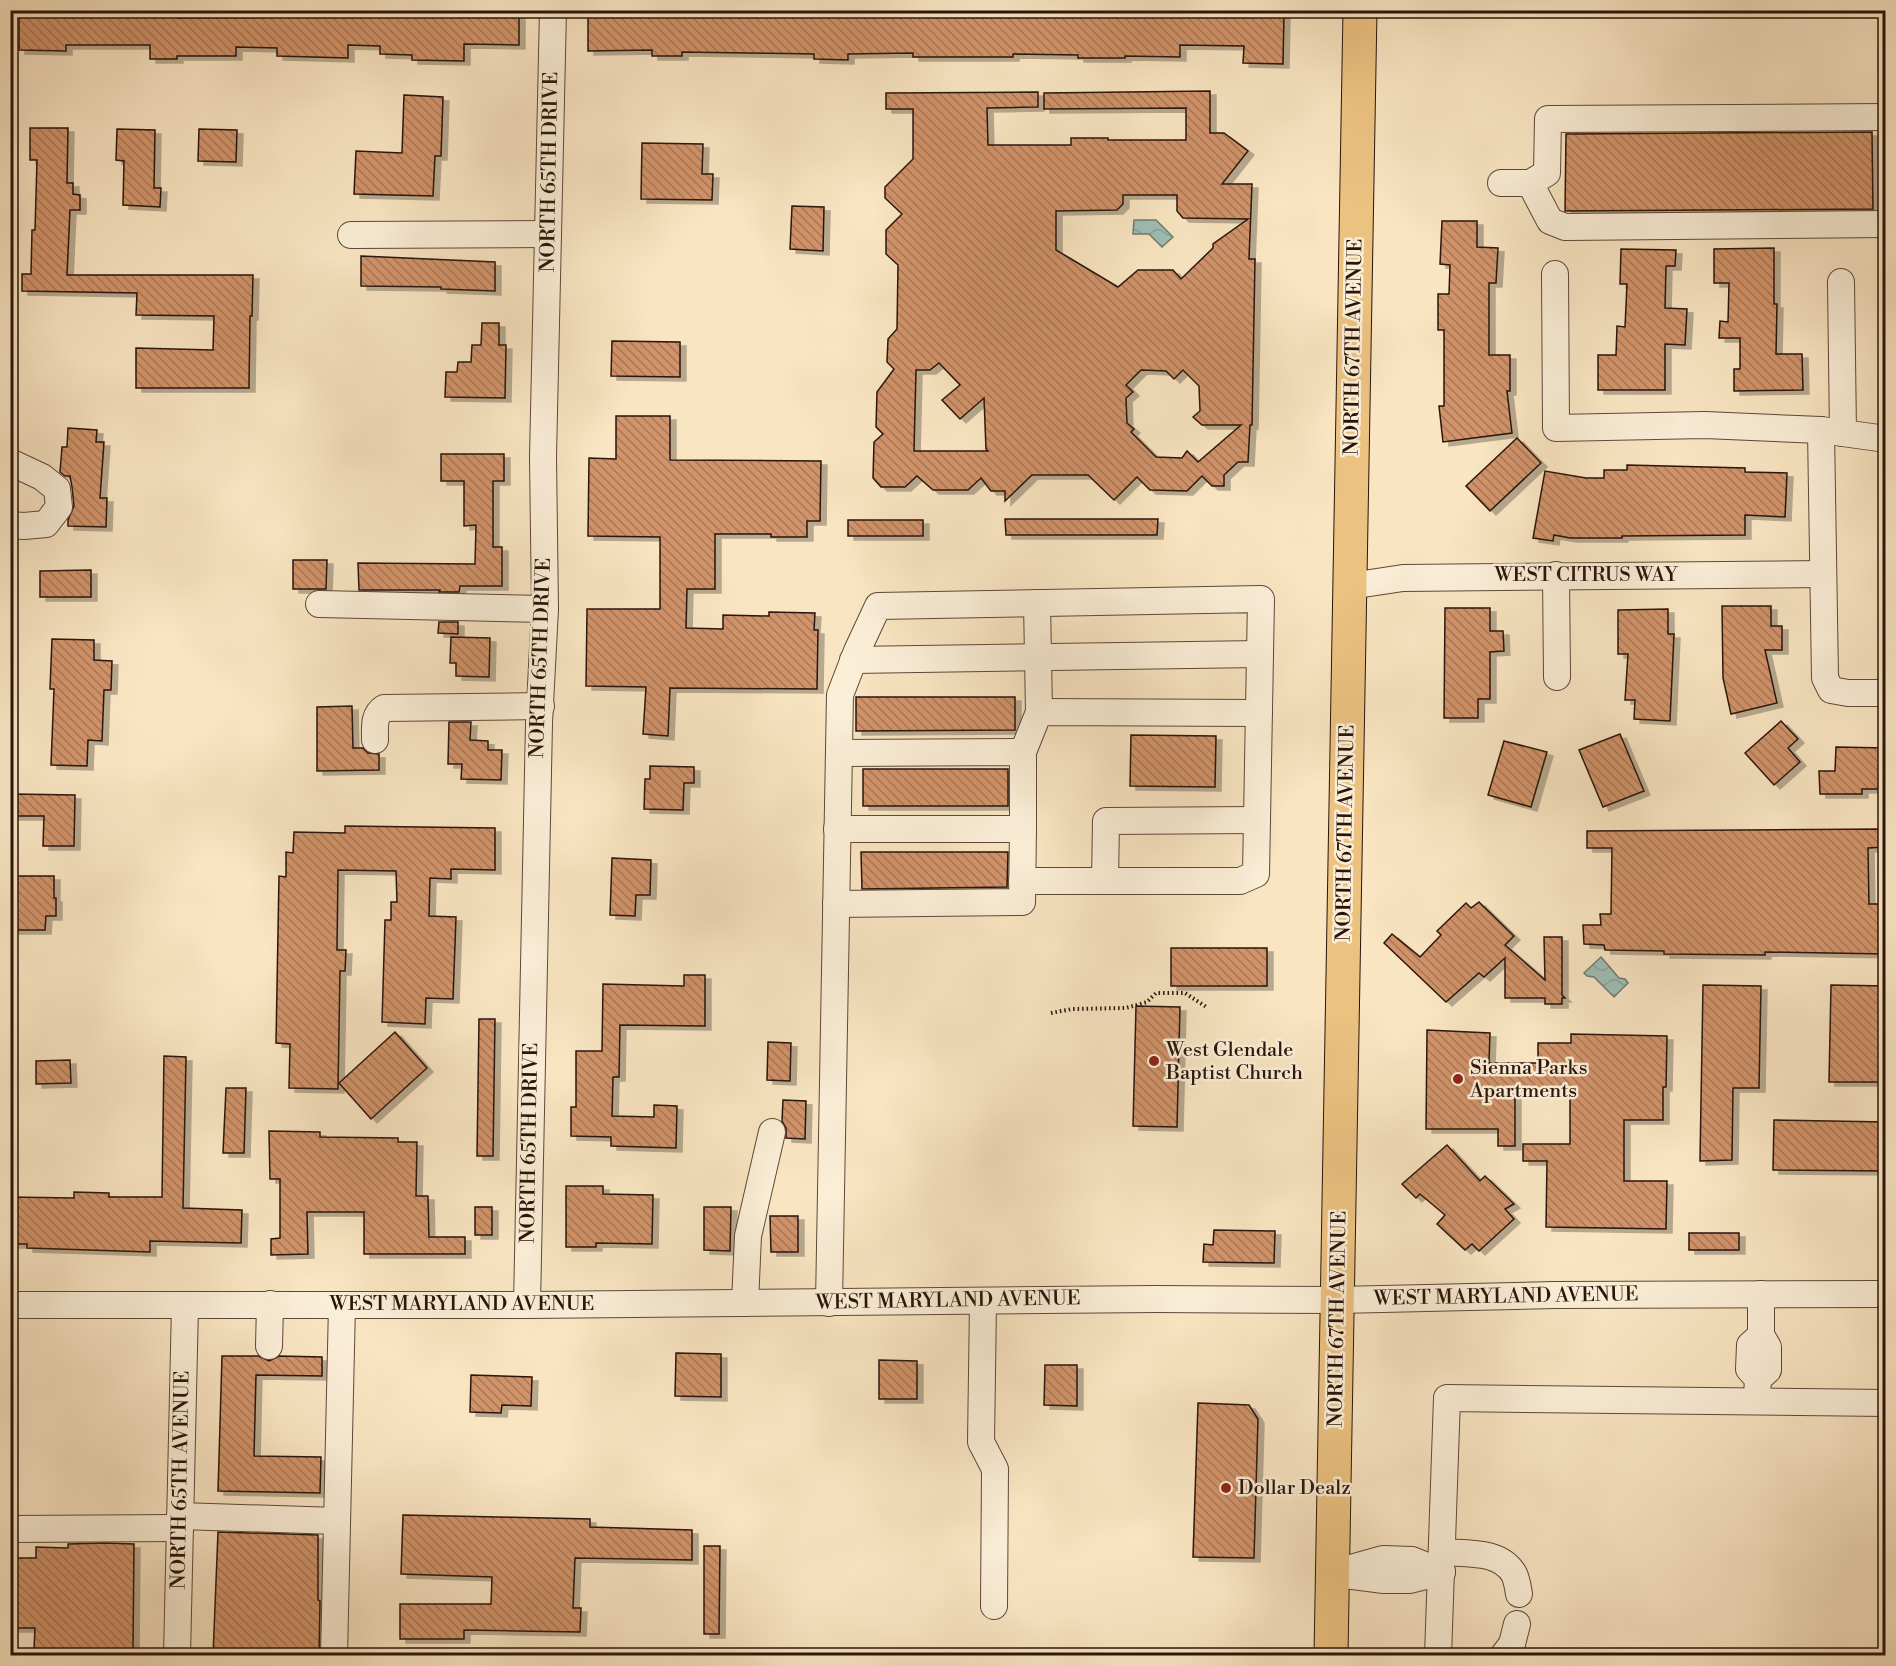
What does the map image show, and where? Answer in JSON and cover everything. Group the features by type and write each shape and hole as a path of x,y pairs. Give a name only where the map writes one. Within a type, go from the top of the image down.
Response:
{"main road":[{"name":"NORTH 67TH AVENUE","path":"1331,1656 1360,10"}],"street":[{"name":"NORTH 65TH DRIVE","path":"527,1305 540,706 545,609 543,457 553,10"},
{"path":"1501,183 1530,183 1547,173 1548,119 1886,117"},
{"path":"1530,183 1550,221 1565,227 1886,224"},
{"path":"351,235 549,234"},
{"path":"1555,274 1556,428 1705,425 1832,431 1886,439"},
{"path":"1841,282 1823,574 1825,678 1831,690 1848,693 1886,693"},
{"path":"10,462 42,477 57,489 59,507 46,524 10,525"},
{"name":"WEST CITRUS WAY","path":"1350,586 1403,578 1823,574"},
{"path":"1556,575 1557,677"},
{"path":"829,1303 840,695 878,606 1261,599 1256,874 1240,881 1022,881"},
{"path":"836,904 1022,902 1023,752 1039,712 1037,603"},
{"path":"319,604 545,609"},
{"path":"853,660 1260,654"},
{"path":"375,740 375,721 379,712 384,708 540,706"},
{"path":"1039,712 1259,713"},
{"path":"838,753 1023,752"},
{"path":"1105,881 1106,821 1257,820"},
{"path":"837,829 1023,830"},
{"path":"745,1304 748,1236 772,1132"},
{"path":"1758,1390 1749,1369 1750,1345 1761,1335 1761,1294"},
{"name":"WEST MARYLAND AVENUE","path":"10,1305 745,1304 1155,1299 1338,1300 1555,1295 1886,1294"},
{"path":"983,1302 981,1442 995,1469 994,1606"},
{"path":"269,1346 270,1304"},
{"name":"NORTH 65TH AVENUE","path":"177,1656 185,1305"},
{"path":"334,1656 342,1305"},
{"path":"1438,1656 1447,1398 1758,1390 1886,1403"},
{"path":"10,1529 180,1522 337,1521"},
{"path":"1333,1573 1383,1559 1442,1562 1492,1556 1505,1563 1515,1576 1519,1594"},
{"path":"1503,1656 1512,1644 1517,1624"}],"path":[{"path":"1051,1013 1072,1009 1126,1008 1147,1002 1156,993 1185,993 1208,1008"}],"water":[{"path":"1134,220 1156,220 1173,237 1162,247 1149,234 1133,234"},
{"path":"1601,957 1619,978 1625,979 1628,983 1614,997 1594,977 1584,973"}],"building":[{"path":"588,10 619,10 619,17 690,16 690,12 746,13 746,11 1022,14 1022,11 1069,12 1069,16 1284,14 1283,64 1243,63 1244,46 1180,45 1180,57 1078,58 1078,55 1013,54 1013,57 913,57 913,53 848,54 848,60 814,59 814,54 682,52 682,56 652,56 652,50 588,51"},
{"path":"19,12 178,16 178,18 304,17 304,13 412,15 473,14 473,12 519,13 519,45 464,44 464,61 412,60 412,55 380,54 380,46 348,45 348,58 277,56 277,48 236,47 236,56 177,56 177,59 150,59 150,45 66,45 66,51 19,50"},
{"path":"1210,91 1210,133 1224,133 1248,151 1222,184 1252,184 1249,259 1255,259 1252,425 1250,425 1248,462 1238,462 1224,475 1224,486 1212,486 1202,476 1187,491 1150,490 1137,477 1114,500 1088,475 1032,475 1005,501 1005,491 991,491 981,478 968,490 933,490 917,476 905,487 881,487 873,478 874,442 883,434 876,427 877,392 894,369 887,362 888,339 897,329 898,265 886,254 886,230 902,214 885,198 885,187 913,159 913,109 886,109 886,93 1038,92 1038,107 987,108 988,145 1071,145 1071,138 1186,140 1186,108 1044,109 1044,93","holes":["1123,195 1177,195 1177,211 1183,218 1248,219 1213,244 1213,248 1181,279 1173,270 1138,270 1118,287 1056,250 1056,211 1117,210 1123,204","939,363 960,385 942,400 960,419 984,398 986,449 988,451 914,451 916,370 930,370","1141,370 1166,371 1174,379 1183,370 1199,386 1200,411 1193,417 1202,425 1241,425 1198,462 1187,451 1182,458 1156,457 1131,432 1134,429 1127,423 1126,398 1133,392 1126,385"]},
{"path":"404,95 443,97 441,156 435,156 433,196 354,194 356,151 402,153"},
{"path":"30,128 68,128 67,183 73,183 73,194 80,195 80,210 70,210 67,275 253,275 249,388 136,388 136,348 213,350 214,316 136,315 137,293 22,291 22,274 31,274 32,230 35,230 37,160 30,160"},
{"path":"117,129 155,130 154,188 161,188 160,207 123,205 124,161 116,160"},
{"path":"199,129 237,130 236,162 198,161"},
{"path":"1872,132 1873,209 1565,211 1566,134"},
{"path":"642,143 703,144 702,174 713,174 712,200 641,199"},
{"path":"792,206 824,207 823,251 790,249"},
{"path":"1442,221 1477,221 1477,247 1498,248 1496,283 1489,283 1489,355 1510,355 1510,391 1507,391 1512,433 1443,442 1439,406 1444,406 1444,330 1438,330 1438,294 1449,294 1450,265 1440,264"},
{"path":"1774,248 1774,304 1777,304 1776,354 1802,354 1803,390 1734,391 1734,369 1740,369 1740,338 1719,338 1720,321 1728,322 1729,283 1714,283 1714,249"},
{"path":"1621,249 1676,250 1675,266 1666,266 1665,308 1687,309 1685,345 1665,344 1665,390 1598,390 1598,355 1616,355 1617,326 1625,327 1627,284 1620,284"},
{"path":"361,256 495,262 495,291 441,289 441,287 361,286"},
{"path":"482,323 499,323 499,345 506,345 505,398 445,397 446,372 457,372 458,362 471,362 472,345 481,345"},
{"path":"612,341 680,342 680,377 611,376"},
{"path":"616,416 670,416 670,460 821,461 820,521 807,521 807,537 771,537 771,534 715,534 715,589 687,589 686,628 723,629 723,615 769,616 769,612 815,613 814,630 818,630 817,689 670,688 668,736 643,734 646,687 586,686 587,609 660,609 660,537 588,536 589,458 616,459"},
{"path":"68,428 97,430 96,442 104,442 100,498 107,498 106,527 68,526 74,506 72,487 70,476 65,476 60,472 62,447 67,447"},
{"path":"1517,438 1541,463 1490,511 1466,486"},
{"path":"441,454 504,454 504,481 493,481 493,547 502,547 502,586 460,586 459,592 359,590 358,563 475,564 476,525 464,526 464,481 441,481"},
{"path":"1627,465 1745,468 1745,472 1787,473 1785,517 1745,515 1745,535 1570,538 1554,535 1553,541 1533,538 1545,471 1586,478 1604,478 1604,470 1627,470"},
{"path":"1005,519 1158,519 1157,535 1006,535"},
{"path":"848,520 923,520 923,536 848,536"},
{"path":"293,560 327,560 326,589 293,589"},
{"path":"91,570 91,597 40,597 40,571"},
{"path":"1722,606 1771,606 1771,626 1782,626 1782,650 1765,650 1777,703 1731,714 1723,678"},
{"path":"1445,608 1490,608 1490,631 1503,631 1504,651 1490,652 1490,699 1478,699 1478,718 1444,718"},
{"path":"1668,609 1668,634 1674,634 1670,721 1634,719 1635,700 1625,700 1628,654 1618,654 1618,610"},
{"path":"439,622 458,622 458,634 438,633"},
{"path":"451,637 490,638 489,677 456,676 456,663 450,663"},
{"path":"52,639 94,640 94,660 112,661 111,690 104,690 102,741 88,740 87,766 51,765 54,689 50,689"},
{"path":"856,697 1015,697 1015,730 856,731"},
{"path":"352,706 353,748 363,748 368,753 379,754 379,770 317,771 317,707"},
{"path":"1781,721 1798,739 1788,748 1800,762 1774,785 1745,753"},
{"path":"449,722 471,722 470,740 488,741 488,750 502,750 501,780 461,779 462,764 448,764"},
{"path":"1620,734 1644,791 1603,807 1579,750"},
{"path":"1131,735 1216,736 1215,787 1130,786"},
{"path":"1504,741 1547,752 1531,807 1488,795"},
{"path":"1836,747 1886,748 1886,789 1862,789 1862,794 1820,794 1819,771 1835,771"},
{"path":"650,766 694,767 694,783 684,783 683,810 644,809 645,779 650,779"},
{"path":"863,769 1008,769 1008,806 863,806"},
{"path":"12,794 75,795 74,846 43,846 44,816 12,816"},
{"path":"345,826 495,828 495,870 451,869 451,879 430,878 429,916 456,917 453,999 426,998 425,1024 382,1022 385,920 391,920 391,902 397,902 396,871 338,870 337,950 346,950 345,971 340,971 338,1089 289,1088 290,1044 276,1043 279,876 286,877 286,852 293,853 294,832 345,833"},
{"path":"1886,829 1886,847 1868,848 1869,904 1886,904 1886,954 1765,952 1765,955 1664,954 1664,951 1605,950 1604,945 1584,944 1583,925 1601,925 1600,914 1611,914 1612,848 1587,848 1587,831"},
{"path":"861,852 1008,852 1007,887 862,889"},
{"path":"612,858 651,860 650,895 636,895 635,916 610,915"},
{"path":"12,876 54,876 56,916 46,916 45,930 12,930"},
{"path":"1479,902 1514,936 1505,945 1545,980 1544,937 1562,937 1562,995 1565,998 1562,998 1562,1004 1545,1004 1545,998 1505,998 1505,958 1484,977 1479,973 1446,1002 1384,943 1392,934 1420,957 1441,935 1437,931 1466,903 1471,908"},
{"path":"1171,948 1267,948 1267,986 1171,986"},
{"path":"684,975 705,975 705,1026 620,1025 619,1077 613,1077 612,1116 654,1117 654,1105 677,1106 676,1148 611,1146 611,1137 571,1136 571,1107 576,1107 576,1051 602,1051 603,984 684,986"},
{"path":"1703,985 1761,986 1759,1088 1733,1088 1732,1160 1700,1161"},
{"path":"1831,985 1886,986 1886,1082 1829,1082"},
{"path":"1136,1006 1180,1007 1177,1127 1133,1126"},
{"path":"479,1019 495,1019 493,1156 477,1156"},
{"path":"1427,1030 1490,1033 1489,1063 1538,1063 1538,1043 1571,1043 1571,1034 1667,1036 1663,1120 1624,1120 1624,1181 1667,1181 1666,1229 1546,1227 1547,1161 1523,1161 1523,1144 1570,1144 1570,1093 1515,1093 1515,1146 1498,1146 1498,1129 1426,1129"},
{"path":"395,1032 427,1068 371,1119 339,1083"},
{"path":"768,1042 791,1043 790,1081 767,1080"},
{"path":"164,1056 186,1057 183,1208 242,1210 241,1243 150,1241 150,1252 27,1248 27,1244 10,1244 10,1197 74,1198 74,1192 109,1193 109,1197 162,1197"},
{"path":"70,1060 71,1083 36,1084 36,1061"},
{"path":"226,1088 246,1088 244,1153 223,1153"},
{"path":"783,1100 806,1101 805,1139 786,1138 786,1128 782,1121"},
{"path":"1774,1120 1886,1122 1886,1171 1773,1170"},
{"path":"269,1131 320,1132 320,1137 398,1138 398,1142 417,1142 416,1196 428,1196 429,1237 465,1237 465,1254 364,1254 364,1212 307,1212 308,1254 271,1255 271,1239 280,1238 280,1179 270,1179"},
{"name":"Sienna Parks Apartments","path":"1447,1145 1480,1181 1485,1176 1514,1204 1505,1209 1514,1219 1479,1251 1472,1244 1465,1250 1437,1224 1445,1215 1420,1194 1416,1198 1402,1184"},
{"path":"566,1186 603,1186 603,1194 653,1195 652,1244 596,1243 596,1247 566,1247"},
{"path":"475,1207 492,1207 492,1235 475,1235"},
{"path":"704,1207 731,1207 730,1251 704,1250"},
{"path":"770,1216 798,1216 798,1252 771,1252"},
{"path":"1214,1230 1275,1231 1274,1263 1203,1262 1204,1244 1213,1245"},
{"path":"1689,1233 1739,1233 1739,1250 1689,1250"},
{"path":"676,1353 721,1354 721,1397 675,1396"},
{"path":"222,1356 259,1356 269,1361 279,1356 322,1357 322,1376 256,1375 254,1456 321,1457 320,1493 218,1491"},
{"path":"879,1360 917,1361 917,1399 879,1399"},
{"path":"1045,1365 1077,1365 1077,1406 1044,1405"},
{"path":"471,1375 532,1377 531,1406 502,1405 501,1413 470,1412"},
{"name":"Dollar Dealz","path":"1198,1403 1249,1405 1258,1419 1254,1558 1193,1557"},
{"path":"403,1515 590,1519 590,1527 692,1530 692,1560 575,1558 573,1608 581,1608 580,1632 464,1630 464,1639 400,1639 400,1604 491,1604 492,1577 401,1574"},
{"path":"218,1532 318,1535 319,1656 213,1656"},
{"path":"68,1544 134,1544 133,1650 34,1649 35,1628 10,1628 10,1558 36,1558 36,1547 68,1548"},
{"path":"704,1546 720,1546 719,1634 704,1634"}],"place":[{"name":"West Glendale Baptist Church","path":"1154,1061"},
{"name":"Sienna Parks Apartments","path":"1458,1079"},
{"name":"Dollar Dealz","path":"1226,1488"}]}
